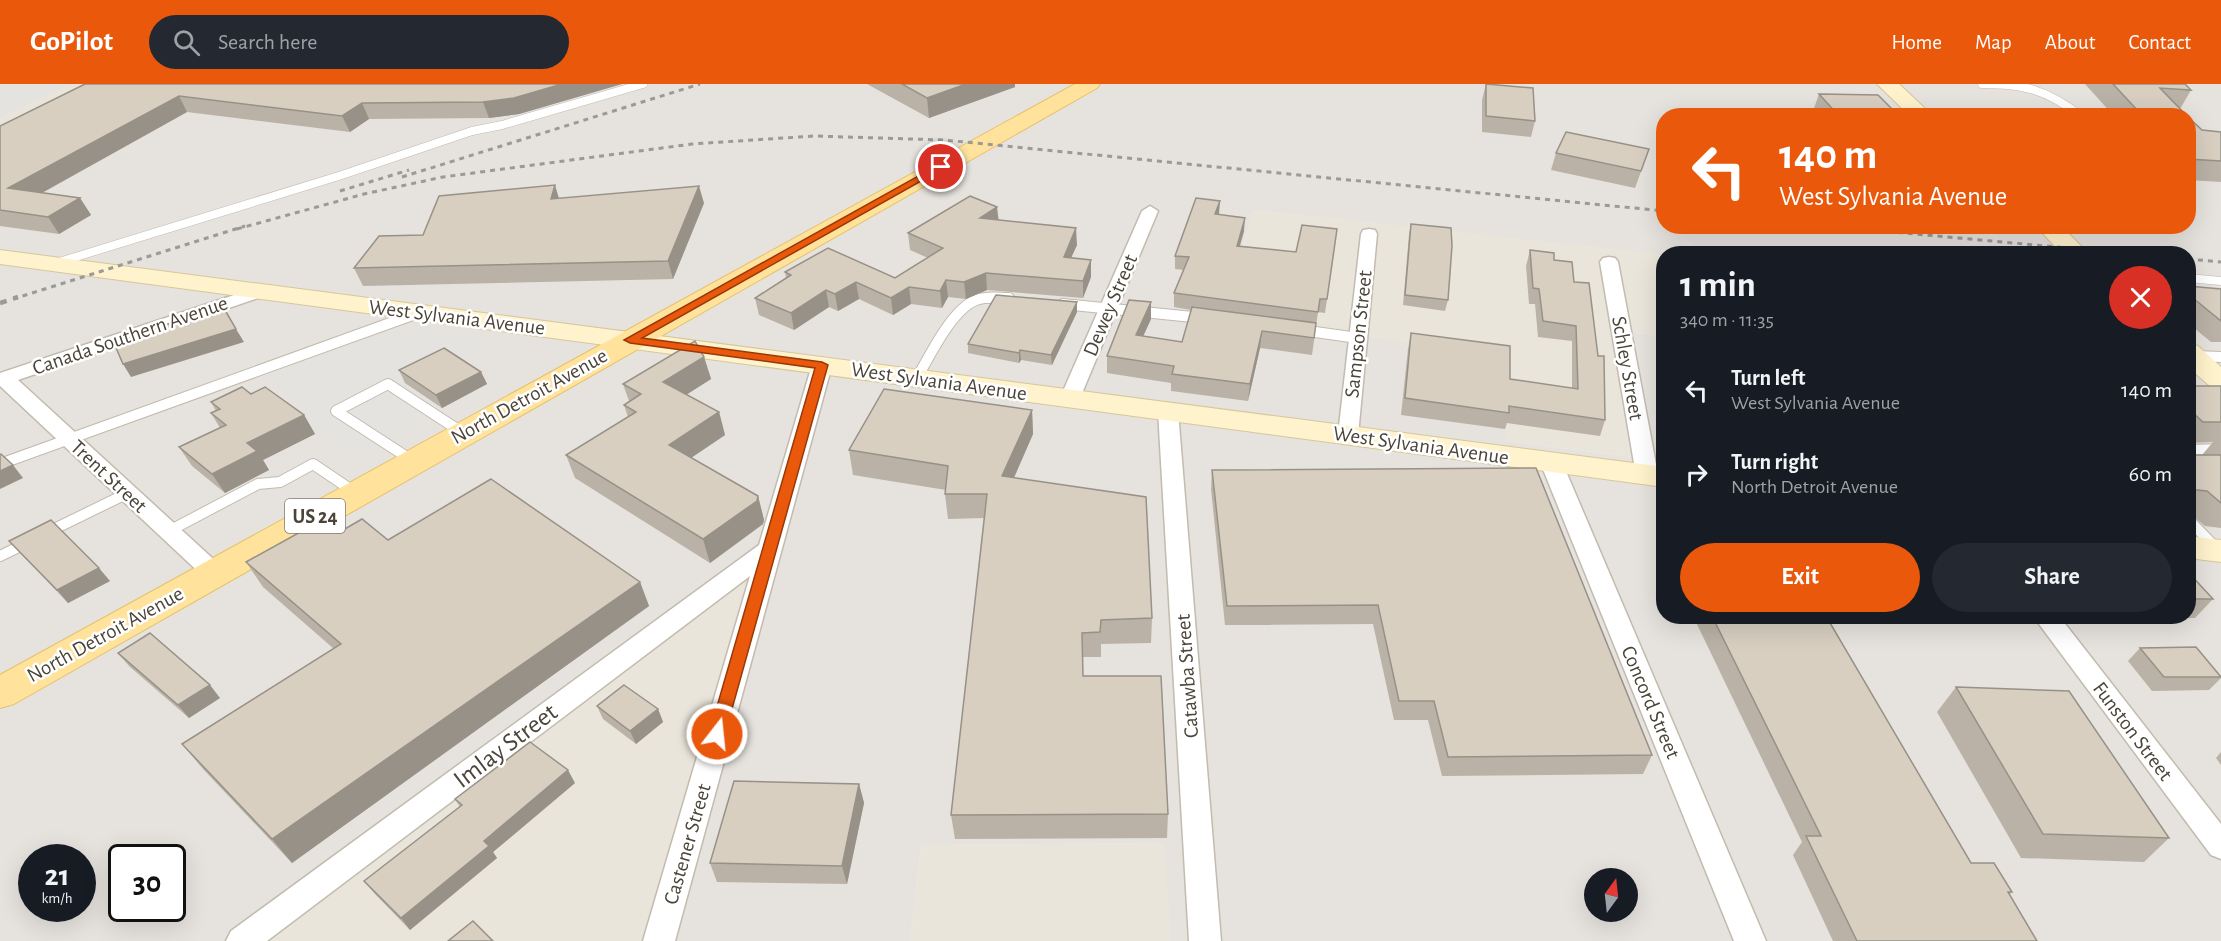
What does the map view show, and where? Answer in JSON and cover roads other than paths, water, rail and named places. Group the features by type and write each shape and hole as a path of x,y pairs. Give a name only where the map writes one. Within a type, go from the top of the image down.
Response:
{"main road":[{"name":"North Detroit Avenue","path":"0,693 1090,84"},
{"path":"1887,84 1914,108"},
{"path":"2056,234 2068,246"},
{"name":"West Sylvania Avenue","path":"5,260 261,291 1655,476"}],"street":[{"name":"Dewey Street","path":"1070,398 1150,211"},
{"name":"Sampson Street","path":"1348,435 1368,234"},
{"name":"Schley Street","path":"1609,262 1655,476"},
{"name":"Canada Southern Avenue","path":"2,379 261,291"},
{"name":"Castener Street","path":"659,941 822,365"},
{"name":"Trent Street","path":"2,379 214,573"},
{"name":"Catawba Street","path":"1168,411 1205,941"},
{"name":"Concord Street","path":"1551,462 1750,941"},
{"name":"Imlay Street","path":"242,941 769,550"},
{"name":"Funston Street","path":"2051,624 2221,846"}],"lane":[{"path":"53,264 342,175 472,131 508,123 643,84"},
{"path":"1982,84 2034,87 2054,96 2070,108"},
{"path":"2196,279 2221,281"},
{"path":"917,378 948,329 971,302 992,297 1022,299"},
{"path":"1055,303 1213,319"},
{"path":"0,464 421,312"},
{"path":"1292,329 1358,338"},
{"path":"413,461 336,411 388,384 464,433"},
{"path":"2196,450 2221,449"},
{"path":"169,531 258,484 280,482 313,464 356,493"},
{"path":"0,556 128,493"},
{"path":"2196,531 2209,550"}],"railway":[{"path":"402,177 700,84"},
{"path":"237,229 364,194 443,177 692,144 814,136 944,140 1656,210"},
{"path":"340,191 409,170"},
{"path":"13,299 245,226"},
{"path":"1915,234 2046,246"},
{"path":"2196,260 2221,262"},
{"path":"0,303 18,297"}]}
